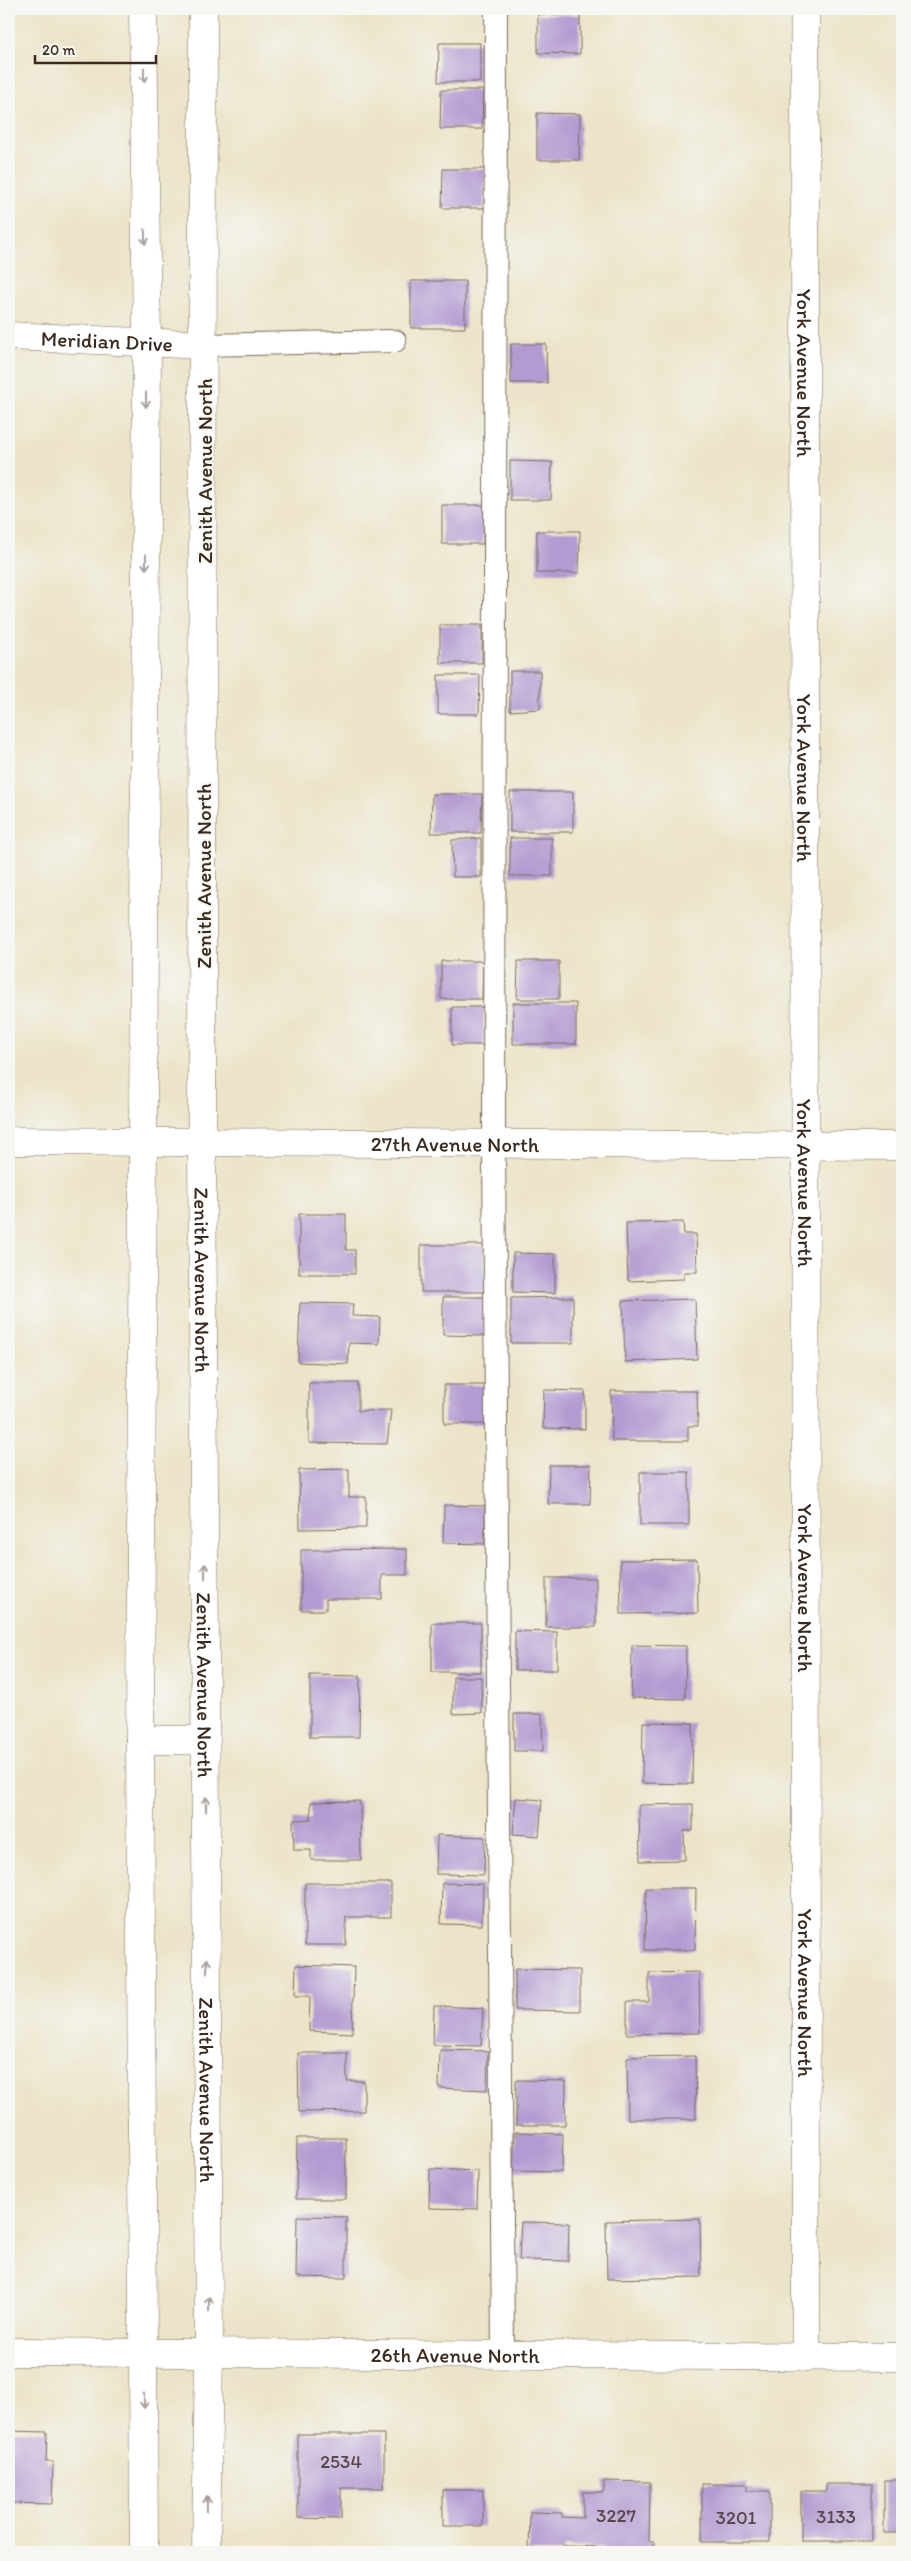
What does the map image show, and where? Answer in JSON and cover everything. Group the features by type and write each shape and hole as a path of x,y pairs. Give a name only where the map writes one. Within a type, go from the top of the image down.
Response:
{"street":[{"path":"143,9 146,342 145,1142 140,1740 144,2552"},
{"name":"Zenith Avenue North","path":"203,9 202,1142 209,2352 206,2552"},
{"name":"York Avenue North","path":"805,9 806,2357"},
{"name":"Meridian Drive","path":"9,336 204,345"},
{"name":"27th Avenue North","path":"9,1141 902,1146"},
{"path":"140,1740 206,1740"},
{"name":"26th Avenue North","path":"9,2352 902,2357"}],"lane":[{"path":"496,9 494,1144 503,2354"},
{"path":"204,345 395,341"}],"building":[{"path":"538,14 580,15 580,54 538,53"},
{"path":"439,43 480,43 480,82 438,82"},
{"path":"441,90 483,90 482,129 440,129"},
{"path":"537,113 580,114 579,160 537,160"},
{"path":"443,169 485,169 484,208 442,208"},
{"path":"411,281 465,281 465,328 411,328"},
{"path":"511,344 546,344 547,383 511,383"},
{"path":"510,461 552,462 551,500 510,500"},
{"path":"442,505 484,505 483,544 442,544"},
{"path":"537,531 580,531 579,573 537,573"},
{"path":"440,625 482,625 482,663 440,663"},
{"path":"510,671 540,671 540,709 510,711"},
{"path":"438,675 480,675 479,714 438,714"},
{"path":"510,792 573,792 573,832 510,832"},
{"path":"432,794 482,794 481,833 431,833"},
{"path":"481,838 481,877 453,877 452,840"},
{"path":"510,838 552,838 552,876 510,876"},
{"path":"441,961 483,961 482,999 441,999"},
{"path":"518,961 559,961 559,999 517,999"},
{"path":"513,1003 576,1003 576,1044 513,1044"},
{"path":"452,1007 484,1007 484,1045 452,1045"},
{"path":"299,1214 346,1214 346,1250 355,1250 355,1274 299,1274"},
{"path":"683,1222 684,1234 696,1234 697,1272 684,1272 684,1279 628,1281 626,1223"},
{"path":"421,1245 485,1245 485,1292 421,1292"},
{"path":"513,1253 555,1254 555,1293 513,1292"},
{"path":"443,1297 485,1297 485,1336 443,1335"},
{"path":"573,1297 573,1343 511,1343 511,1298"},
{"path":"695,1299 697,1359 625,1362 623,1301"},
{"path":"300,1303 353,1304 352,1316 380,1317 379,1344 349,1343 348,1364 298,1362"},
{"path":"309,1383 358,1383 358,1411 391,1410 387,1444 309,1443"},
{"path":"444,1385 486,1385 486,1424 444,1424"},
{"path":"544,1390 585,1391 585,1429 543,1428"},
{"path":"611,1391 697,1391 698,1426 688,1426 688,1441 612,1441"},
{"path":"549,1465 591,1465 590,1504 548,1504"},
{"path":"349,1469 349,1497 366,1497 366,1528 300,1529 299,1470"},
{"path":"640,1472 689,1472 689,1525 640,1525"},
{"path":"444,1505 485,1506 485,1544 443,1543"},
{"path":"407,1549 407,1575 382,1575 382,1599 326,1599 326,1610 301,1610 301,1550"},
{"path":"697,1559 698,1613 621,1614 620,1560"},
{"path":"546,1578 596,1578 596,1627 546,1627"},
{"path":"432,1623 481,1623 481,1672 432,1672"},
{"path":"515,1631 557,1632 557,1670 515,1670"},
{"path":"632,1645 686,1646 685,1699 631,1698"},
{"path":"310,1675 360,1676 359,1737 310,1737"},
{"path":"453,1677 481,1677 482,1713 453,1714"},
{"path":"514,1714 542,1714 543,1751 514,1751"},
{"path":"643,1722 693,1723 692,1784 642,1783"},
{"path":"516,1798 542,1800 539,1836 513,1834"},
{"path":"360,1801 361,1860 311,1860 311,1850 294,1850 293,1820 311,1819 311,1802"},
{"path":"693,1804 693,1831 684,1831 685,1860 640,1861 639,1805"},
{"path":"437,1835 485,1837 484,1875 436,1874"},
{"path":"305,1883 391,1883 391,1917 346,1917 346,1945 305,1945"},
{"path":"442,1883 483,1884 482,1925 441,1924"},
{"path":"646,1888 696,1888 695,1950 645,1950"},
{"path":"296,1965 354,1967 352,2033 309,2031 310,1996 295,1996"},
{"path":"515,1969 580,1970 580,2011 515,2010"},
{"path":"699,1972 700,2033 627,2034 627,2002 649,2002 649,1973"},
{"path":"434,2006 483,2008 481,2046 433,2045"},
{"path":"440,2050 488,2051 487,2090 439,2088"},
{"path":"298,2053 347,2053 347,2081 364,2081 364,2111 299,2112"},
{"path":"695,2056 696,2119 628,2119 627,2057"},
{"path":"516,2080 566,2081 565,2125 516,2125"},
{"path":"515,2132 563,2134 562,2172 513,2171"},
{"path":"297,2138 346,2138 346,2199 296,2199"},
{"path":"430,2169 478,2171 477,2209 429,2208"},
{"path":"297,2216 346,2217 346,2278 296,2277"},
{"path":"700,2219 701,2277 607,2279 606,2221"},
{"path":"521,2222 569,2223 568,2261 519,2260"},
{"path":"9,2431 47,2432 46,2462 53,2462 52,2504 9,2503"},
{"path":"298,2434 384,2434 384,2488 341,2488 341,2519 298,2518"},
{"path":"884,2480 902,2480 902,2533 884,2533"},
{"path":"604,2481 650,2482 649,2541 654,2541 654,2552 605,2552 605,2547 564,2546 563,2552 529,2552 530,2512 562,2513 562,2517 583,2518 583,2492 604,2492"},
{"path":"702,2484 747,2484 747,2491 770,2491 770,2542 702,2542"},
{"path":"826,2484 872,2484 872,2541 801,2541 801,2491 826,2491"},
{"path":"443,2490 483,2490 483,2526 443,2526"}]}
